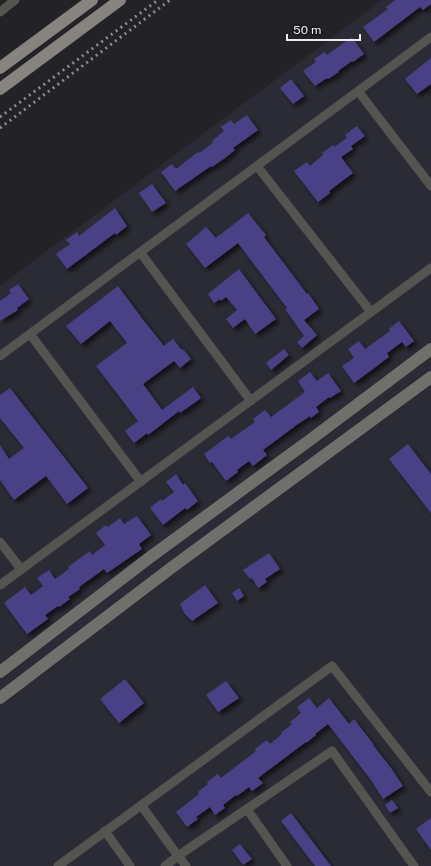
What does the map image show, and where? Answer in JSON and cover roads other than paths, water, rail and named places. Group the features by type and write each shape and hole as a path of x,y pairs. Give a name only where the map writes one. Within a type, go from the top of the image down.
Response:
{"main road":[{"path":"0,68 92,0"},
{"path":"0,89 120,0"}],"street":[{"path":"0,12 15,0"},
{"path":"0,356 431,37"},
{"path":"358,91 431,186"},
{"path":"257,166 371,312"},
{"path":"140,252 251,400"},
{"path":"0,585 431,268"},
{"path":"30,334 140,482"},
{"path":"0,672 149,558 431,349"},
{"path":"0,698 171,568 431,376"},
{"path":"0,542 21,570"},
{"path":"58,866 332,666 431,792"},
{"path":"165,866 332,752 414,866"},
{"path":"141,805 186,866"},
{"path":"247,809 287,866"},
{"path":"105,832 130,866"}],"railway":[{"path":"0,117 158,0"},
{"path":"0,128 170,0"}]}
